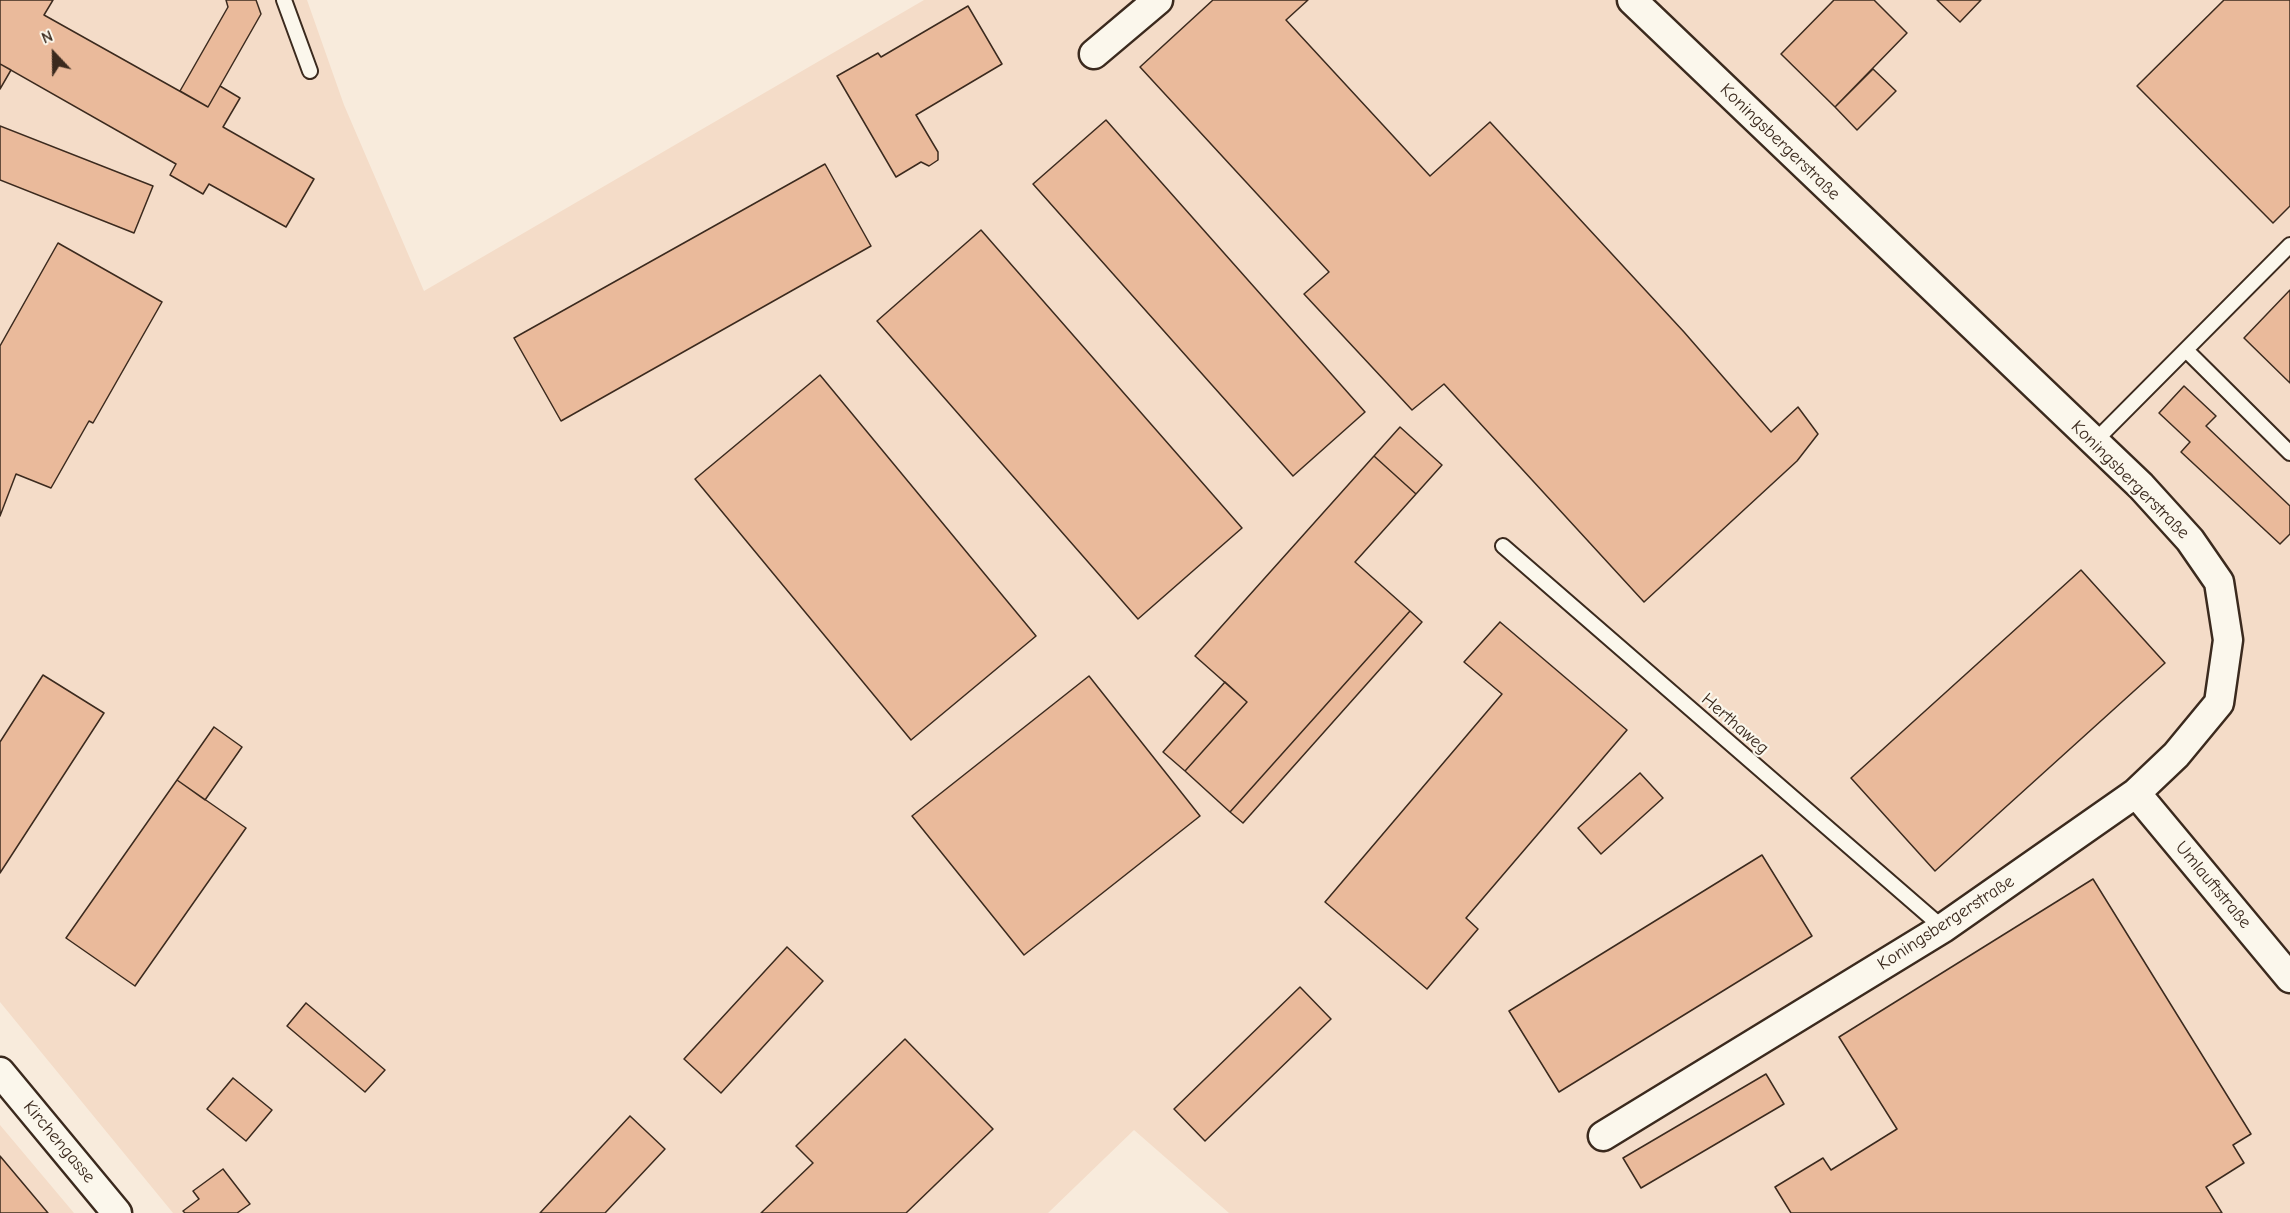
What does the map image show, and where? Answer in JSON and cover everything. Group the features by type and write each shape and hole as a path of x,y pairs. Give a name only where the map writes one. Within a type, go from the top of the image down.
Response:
{"street":[{"path":"1094,54 1158,0"},
{"name":"Koningsbergerstraße","path":"1603,1136 1943,928 2136,793 2176,755 2219,703 2228,640 2218,582 2190,540 2141,486 1632,0"},
{"name":"Umlauftstraße","path":"2136,793 2290,978"},
{"name":"Kirchengasse","path":"0,1072 117,1213"}],"lane":[{"path":"284,0 310,71"},
{"path":"2094,442 2290,245"},
{"path":"2186,350 2290,453"},
{"name":"Herthaweg","path":"1503,546 1943,928"}],"shaded area":[{"path":"0,0 307,0 344,105 424,291 924,0 2290,0 2290,1213 1229,1213 1134,1130 1048,1213 173,1213 0,1002"},
{"path":"0,1125 74,1213 0,1213"}],"building":[{"path":"0,0 53,0 44,15 208,107 220,86 240,98 223,127 314,179 286,227 209,184 203,194 170,175 176,164 0,64"},
{"path":"226,0 256,0 261,14 208,107 180,91 228,7"},
{"path":"1213,0 1308,0 1286,20 1430,176 1490,122 1684,332 1771,432 1798,407 1818,434 1797,461 1644,602 1444,384 1412,410 1304,294 1329,272 1140,67"},
{"path":"1834,0 1874,0 1907,33 1835,107 1781,54"},
{"path":"1937,0 1981,0 1960,22"},
{"path":"2224,0 2290,0 2290,206 2273,223 2137,86"},
{"path":"968,6 1002,64 916,115 938,152 938,160 929,166 921,162 896,177 837,76 878,53 881,57"},
{"path":"0,64 11,70 0,89"},
{"path":"1873,69 1896,91 1857,130 1835,107"},
{"path":"1106,120 1365,412 1293,476 1033,184"},
{"path":"0,126 153,186 134,233 0,180"},
{"path":"825,164 871,246 561,421 514,338"},
{"path":"981,230 1242,528 1138,619 877,321"},
{"path":"58,243 162,302 93,423 89,421 51,488 16,474 0,516 0,346"},
{"path":"2290,290 2290,383 2244,338"},
{"path":"820,375 1036,636 911,740 695,479"},
{"path":"2184,386 2216,416 2206,426 2290,506 2290,534 2280,544 2181,452 2190,442 2159,413"},
{"path":"1400,427 1442,465 1416,494 1374,456"},
{"path":"1374,456 1416,494 1355,562 1410,611 1230,812 1185,771 1247,702 1195,656"},
{"path":"2081,570 2165,663 1935,871 1851,778"},
{"path":"1410,611 1422,622 1243,823 1230,812"},
{"path":"1500,622 1627,730 1466,918 1478,929 1427,989 1325,902 1502,694 1464,662"},
{"path":"43,675 104,713 0,873 0,742"},
{"path":"1089,676 1200,816 1024,955 912,816"},
{"path":"1225,682 1247,702 1185,771 1163,752"},
{"path":"214,727 242,747 205,800 177,780"},
{"path":"1640,773 1663,798 1601,854 1578,828"},
{"path":"177,780 246,828 135,986 66,938"},
{"path":"1762,855 1812,936 1559,1092 1509,1011"},
{"path":"2093,879 2251,1134 2233,1145 2244,1163 2206,1187 2222,1213 1791,1213 1775,1187 1823,1158 1831,1170 1897,1129 1839,1037"},
{"path":"787,947 823,981 721,1093 684,1059"},
{"path":"1300,987 1331,1019 1205,1141 1174,1109"},
{"path":"306,1003 385,1070 365,1092 287,1026"},
{"path":"905,1039 993,1129 906,1213 761,1213 813,1163 796,1146"},
{"path":"1766,1074 1784,1104 1641,1188 1623,1158"},
{"path":"233,1078 272,1110 246,1141 207,1109"},
{"path":"630,1116 665,1149 605,1213 540,1213"},
{"path":"0,1156 48,1213 0,1213"},
{"path":"223,1169 250,1204 237,1213 185,1213 183,1211 199,1199 193,1191"}]}
